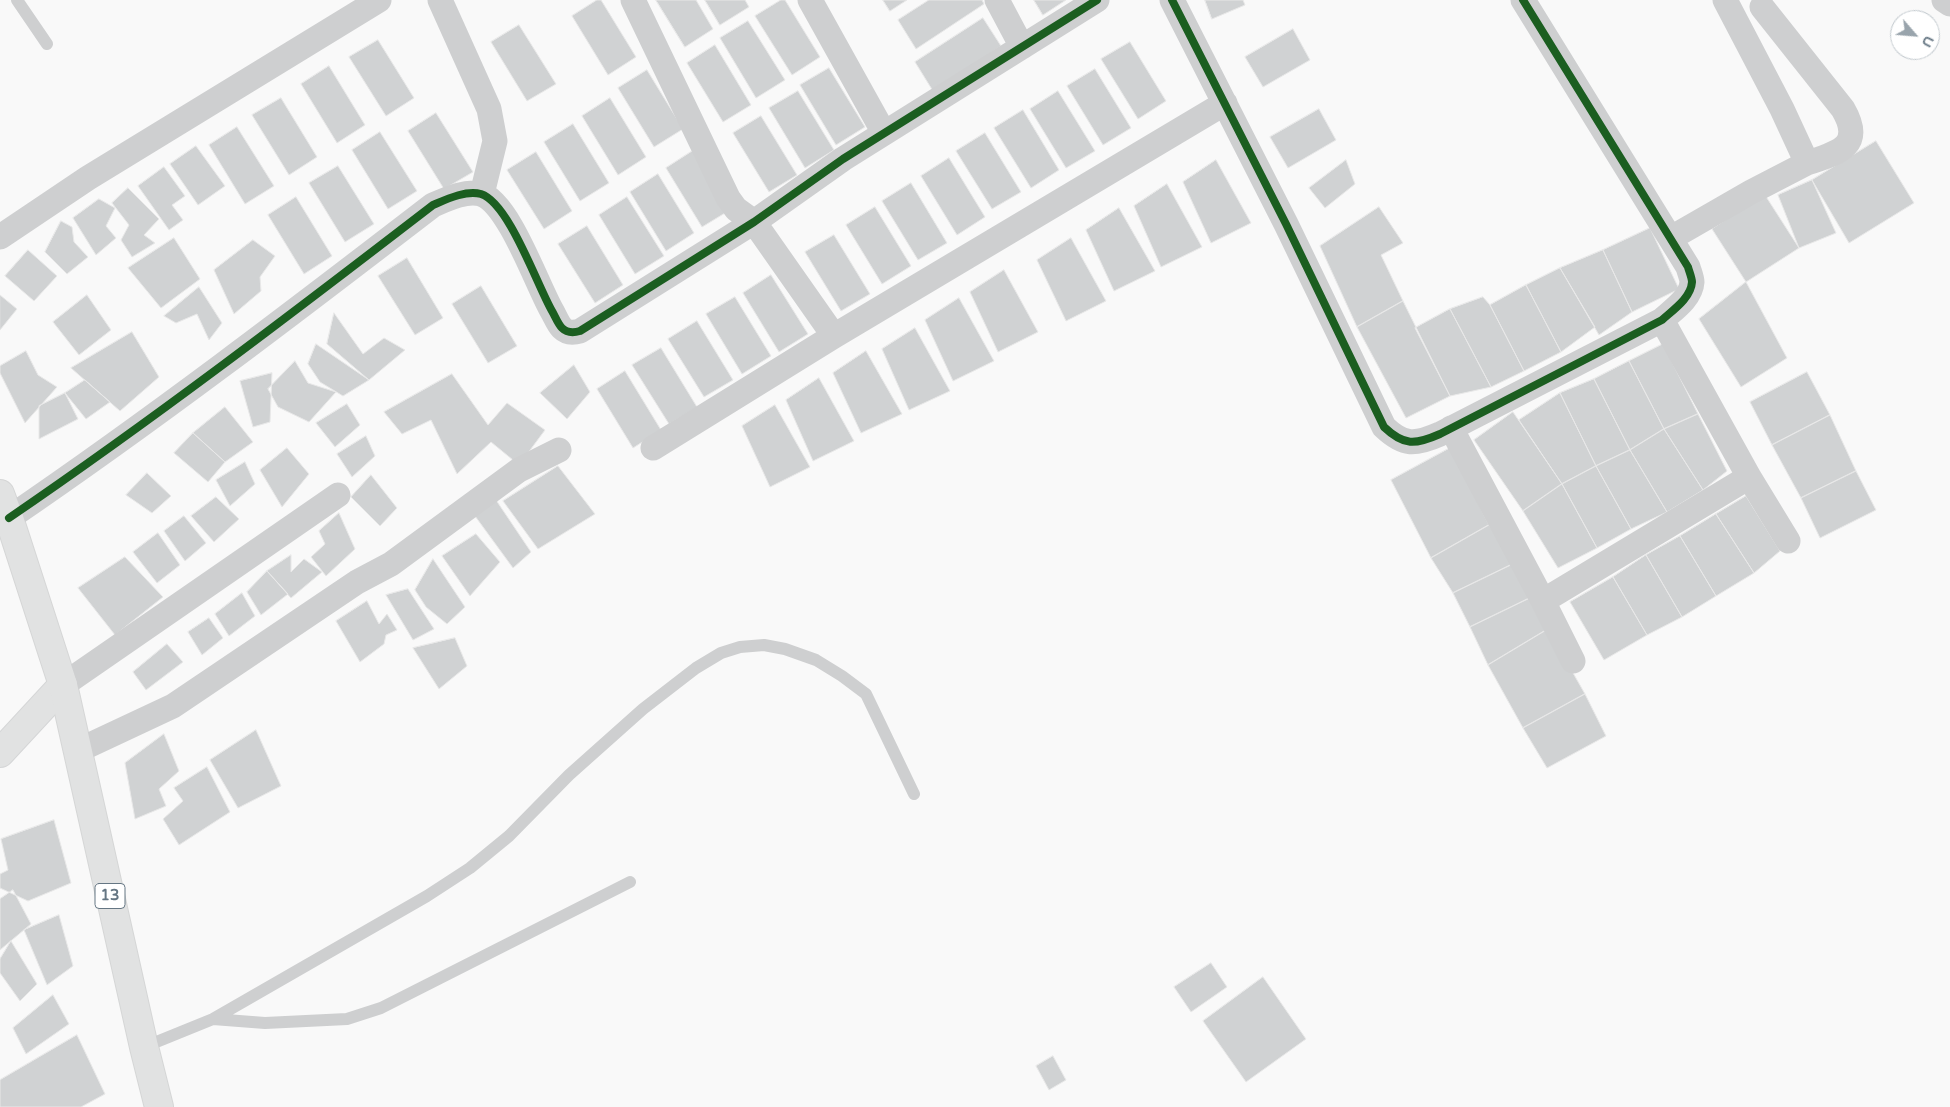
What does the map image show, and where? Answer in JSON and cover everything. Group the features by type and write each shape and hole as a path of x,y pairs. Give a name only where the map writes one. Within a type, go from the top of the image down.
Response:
{"main road":[{"name":"13","path":"5,506 63,685 159,1107"},
{"path":"0,753 63,685"}],"street":[{"path":"0,237 88,178 379,0"},
{"path":"440,0 489,110 493,127 495,141 482,194"},
{"path":"633,0 723,189 736,209 754,222 834,336"},
{"path":"810,0 884,133"},
{"path":"997,0 1022,47"},
{"path":"5,506 92,461 333,283 434,205 449,198 468,194 482,194 494,202 505,216 542,294 561,327 573,333 587,327 754,222 843,159 1097,0"},
{"path":"1172,0 1225,103 1384,427 1397,438 1415,443 1451,428 1662,320 1679,306 1688,294 1692,282 1688,267 1671,238 1523,0"},
{"path":"1725,0 1782,109 1807,163"},
{"path":"1944,0 1950,4"},
{"path":"1671,238 1751,192 1807,163 1840,152 1847,144 1852,132 1850,121 1843,109 1767,4 1737,23"},
{"path":"653,448 834,336 1225,103"},
{"path":"1662,320 1749,477 1788,541"},
{"path":"1451,428 1573,661"},
{"path":"77,751 174,706 357,582 390,564 518,470 559,450"},
{"path":"1543,601 1749,477"},
{"path":"63,685 338,495"}],"lane":[{"path":"17,0 47,44"},
{"path":"144,1047 213,1018 426,896 470,868 508,836 569,774 643,709 696,668 721,653 740,647 764,645 785,649 816,660 842,676 866,694 914,794"},
{"path":"213,1018 265,1022 347,1019 382,1008 630,882"}],"building":[{"path":"597,0 601,0 636,57 608,75 572,16"},
{"path":"656,0 696,0 713,29 685,47"},
{"path":"705,0 745,0 749,7 720,25"},
{"path":"781,0 785,0 820,57 792,75 755,16"},
{"path":"883,0 907,0 890,11"},
{"path":"929,0 982,0 984,4 916,49 898,20"},
{"path":"1034,0 1066,0 1043,15"},
{"path":"1205,0 1243,0 1245,5 1212,19"},
{"path":"983,18 1001,46 933,91 915,62"},
{"path":"748,21 785,80 756,98 720,38"},
{"path":"519,25 556,84 527,101 491,42"},
{"path":"1293,29 1310,60 1263,87 1245,57"},
{"path":"378,40 414,98 386,116 349,57"},
{"path":"1130,42 1166,101 1138,119 1101,59"},
{"path":"715,45 751,105 723,122 687,63"},
{"path":"329,66 365,125 337,143 301,84"},
{"path":"829,68 865,127 836,145 800,85"},
{"path":"1095,69 1131,128 1103,145 1067,86"},
{"path":"647,70 683,129 654,147 618,88"},
{"path":"798,91 834,150 805,168 769,108"},
{"path":"1058,91 1095,151 1066,168 1030,109"},
{"path":"281,98 317,157 289,175 252,115"},
{"path":"610,98 646,157 618,175 582,116"},
{"path":"1319,109 1336,140 1288,168 1270,137"},
{"path":"1023,110 1059,170 1031,188 994,128"},
{"path":"436,113 473,172 444,189 408,131"},
{"path":"761,116 797,175 769,192 733,133"},
{"path":"573,124 609,183 580,201 544,142"},
{"path":"237,127 274,186 245,204 209,145"},
{"path":"380,132 417,191 388,209 352,150"},
{"path":"985,133 1021,192 992,209 956,151"},
{"path":"1876,141 1914,203 1849,243 1812,180"},
{"path":"196,146 225,186 198,205 170,164"},
{"path":"694,150 730,210 702,227 666,168"},
{"path":"536,152 572,211 544,229 507,170"},
{"path":"949,158 985,217 957,235 921,176"},
{"path":"1216,160 1251,223 1211,243 1183,182"},
{"path":"1346,160 1355,184 1325,208 1309,188"},
{"path":"338,166 374,224 345,242 309,183"},
{"path":"164,167 185,196 172,205 183,220 169,230 138,186"},
{"path":"658,174 694,233 666,251 630,192"},
{"path":"1812,180 1836,233 1799,248 1778,195"},
{"path":"911,183 947,243 918,260 882,201"},
{"path":"1167,184 1202,247 1161,267 1134,206"},
{"path":"128,188 159,219 144,235 155,243 132,257 121,240 129,225 112,203"},
{"path":"1765,195 1799,248 1746,282 1712,229"},
{"path":"296,197 332,256 304,274 268,215"},
{"path":"627,197 664,256 635,274 599,215"},
{"path":"99,199 115,208 106,226 116,238 96,255 73,218"},
{"path":"875,207 911,266 882,284 846,225"},
{"path":"1379,207 1403,243 1381,255 1403,301 1357,327 1320,246"},
{"path":"1119,208 1155,271 1114,291 1086,230"},
{"path":"61,221 72,227 74,242 88,257 67,274 45,252"},
{"path":"587,226 623,285 595,303 558,244"},
{"path":"1650,228 1679,289 1632,312 1603,250"},
{"path":"834,235 870,294 841,311 805,252"},
{"path":"174,238 200,279 161,308 128,268"},
{"path":"1071,238 1106,301 1066,321 1037,260"},
{"path":"253,240 275,256 260,277 261,291 234,314 214,270"},
{"path":"28,250 57,276 34,301 5,276"},
{"path":"1603,250 1632,312 1599,335 1560,268"},
{"path":"407,258 443,318 415,335 378,276"},
{"path":"1560,268 1595,327 1561,352 1526,285"},
{"path":"1004,270 1038,332 998,352 970,292"},
{"path":"771,275 808,334 779,352 743,293"},
{"path":"1746,282 1787,358 1741,387 1699,319"},
{"path":"1526,285 1561,352 1524,371 1490,305"},
{"path":"481,286 517,346 488,363 452,304"},
{"path":"199,287 222,323 209,340 197,314 176,323 164,316"},
{"path":"0,295 17,309 0,330"},
{"path":"87,295 111,330 79,355 53,322"},
{"path":"735,297 771,356 742,374 706,314"},
{"path":"1483,297 1490,305 1524,371 1491,387 1450,309"},
{"path":"959,298 994,361 953,381 925,320"},
{"path":"1403,301 1450,396 1406,418 1357,327"},
{"path":"1450,309 1491,387 1450,396 1415,328"},
{"path":"334,313 363,354 384,338 405,350 369,380 327,344"},
{"path":"697,321 733,380 704,397 668,339"},
{"path":"915,328 950,391 909,410 882,349"},
{"path":"132,332 159,377 120,411 71,368"},
{"path":"316,344 369,380 343,396 320,382 308,364"},
{"path":"1663,344 1698,414 1664,429 1629,361"},
{"path":"661,348 697,407 669,424 632,365"},
{"path":"26,351 38,375 57,387 25,423 0,373 0,366"},
{"path":"866,351 902,414 861,433 833,373"},
{"path":"295,361 308,383 336,392 309,422 278,407 268,389"},
{"path":"1629,361 1664,429 1630,450 1594,379"},
{"path":"574,365 590,392 567,419 540,393"},
{"path":"625,371 661,430 633,448 597,389"},
{"path":"1807,372 1830,415 1772,445 1750,402"},
{"path":"272,373 270,422 253,427 240,381"},
{"path":"452,374 488,425 507,403 545,430 519,465 491,442 457,474 431,420 402,434 384,412"},
{"path":"819,378 854,441 813,461 786,400"},
{"path":"1594,379 1630,450 1596,466 1560,393"},
{"path":"85,380 110,402 86,419 65,393"},
{"path":"65,393 78,419 39,439 39,406"},
{"path":"1560,393 1596,466 1562,484 1519,420"},
{"path":"347,404 360,425 335,447 316,423"},
{"path":"775,405 810,467 770,487 742,426"},
{"path":"225,407 253,442 225,462 193,433"},
{"path":"1513,412 1562,484 1523,511 1474,440"},
{"path":"1698,414 1727,471 1703,490 1664,429"},
{"path":"1830,415 1856,471 1801,498 1772,445"},
{"path":"1664,429 1703,490 1667,512 1630,450"},
{"path":"193,433 225,462 208,482 174,453"},
{"path":"366,436 375,456 352,477 337,454"},
{"path":"287,448 309,474 282,507 260,470"},
{"path":"1450,448 1489,525 1431,558 1391,480"},
{"path":"1630,450 1667,512 1631,529 1596,466"},
{"path":"245,462 255,484 230,506 216,480"},
{"path":"558,466 595,514 538,549 503,501"},
{"path":"1596,466 1631,529 1597,548 1562,484"},
{"path":"1856,471 1876,510 1820,538 1801,498"},
{"path":"147,473 171,496 152,513 126,495"},
{"path":"371,475 397,508 380,526 351,497"},
{"path":"1562,484 1597,548 1558,568 1523,511"},
{"path":"1746,496 1780,551 1754,573 1716,514"},
{"path":"216,497 239,519 214,542 191,516"},
{"path":"496,500 531,552 513,568 475,516"},
{"path":"339,513 355,549 326,576 311,557 325,544 319,531"},
{"path":"1716,514 1754,573 1716,596 1680,536"},
{"path":"184,516 206,543 185,561 164,531"},
{"path":"1489,525 1515,563 1453,593 1431,558"},
{"path":"158,533 180,565 157,583 133,552"},
{"path":"476,534 500,562 470,596 442,556"},
{"path":"1680,536 1716,596 1682,617 1646,555"},
{"path":"291,555 291,572 304,559 322,572 291,598 267,571"},
{"path":"1646,555 1682,617 1647,635 1613,577"},
{"path":"125,557 163,597 115,635 78,588"},
{"path":"433,559 465,607 447,624 426,607 415,590"},
{"path":"1515,563 1532,597 1470,627 1453,593"},
{"path":"267,571 288,594 261,615 247,592"},
{"path":"1613,577 1647,635 1604,660 1570,602"},
{"path":"408,589 434,629 413,640 386,595"},
{"path":"242,593 255,616 229,636 215,614"},
{"path":"1532,597 1548,629 1488,665 1470,627"},
{"path":"367,601 379,624 387,614 397,630 386,635 384,644 360,662 336,621"},
{"path":"209,618 223,638 202,655 188,632"},
{"path":"1548,629 1585,694 1523,728 1488,665"},
{"path":"455,638 467,666 439,689 413,648"},
{"path":"167,644 183,662 146,690 133,672"},
{"path":"1585,694 1606,736 1547,768 1523,728"},
{"path":"256,730 281,786 238,808 210,760"},
{"path":"164,734 179,771 159,789 166,806 135,819 125,763"},
{"path":"207,767 230,812 179,845 163,819 183,801 174,788"},
{"path":"54,820 71,883 28,901 0,888 0,874 8,870 1,839"},
{"path":"13,890 31,924 0,950 0,899"},
{"path":"59,915 73,966 47,985 24,930"},
{"path":"11,941 37,984 20,1001 0,973 0,959"},
{"path":"1211,963 1227,987 1191,1012 1174,987"},
{"path":"1263,977 1306,1039 1246,1082 1203,1021"},
{"path":"53,995 69,1024 26,1054 13,1028"},
{"path":"77,1035 105,1094 81,1107 0,1107 0,1080"},
{"path":"1053,1056 1066,1080 1049,1090 1036,1066"}],"cycle path":[{"path":"9,518 170,404 433,205 469,193 481,194 491,201 502,212 512,228 559,324 568,332 580,331 754,222 843,159 1097,0"},
{"path":"1172,0 1286,224 1384,427 1398,438 1410,442 1417,442 1440,434 1662,320 1681,303 1691,288 1692,280 1688,267 1523,0"}]}
